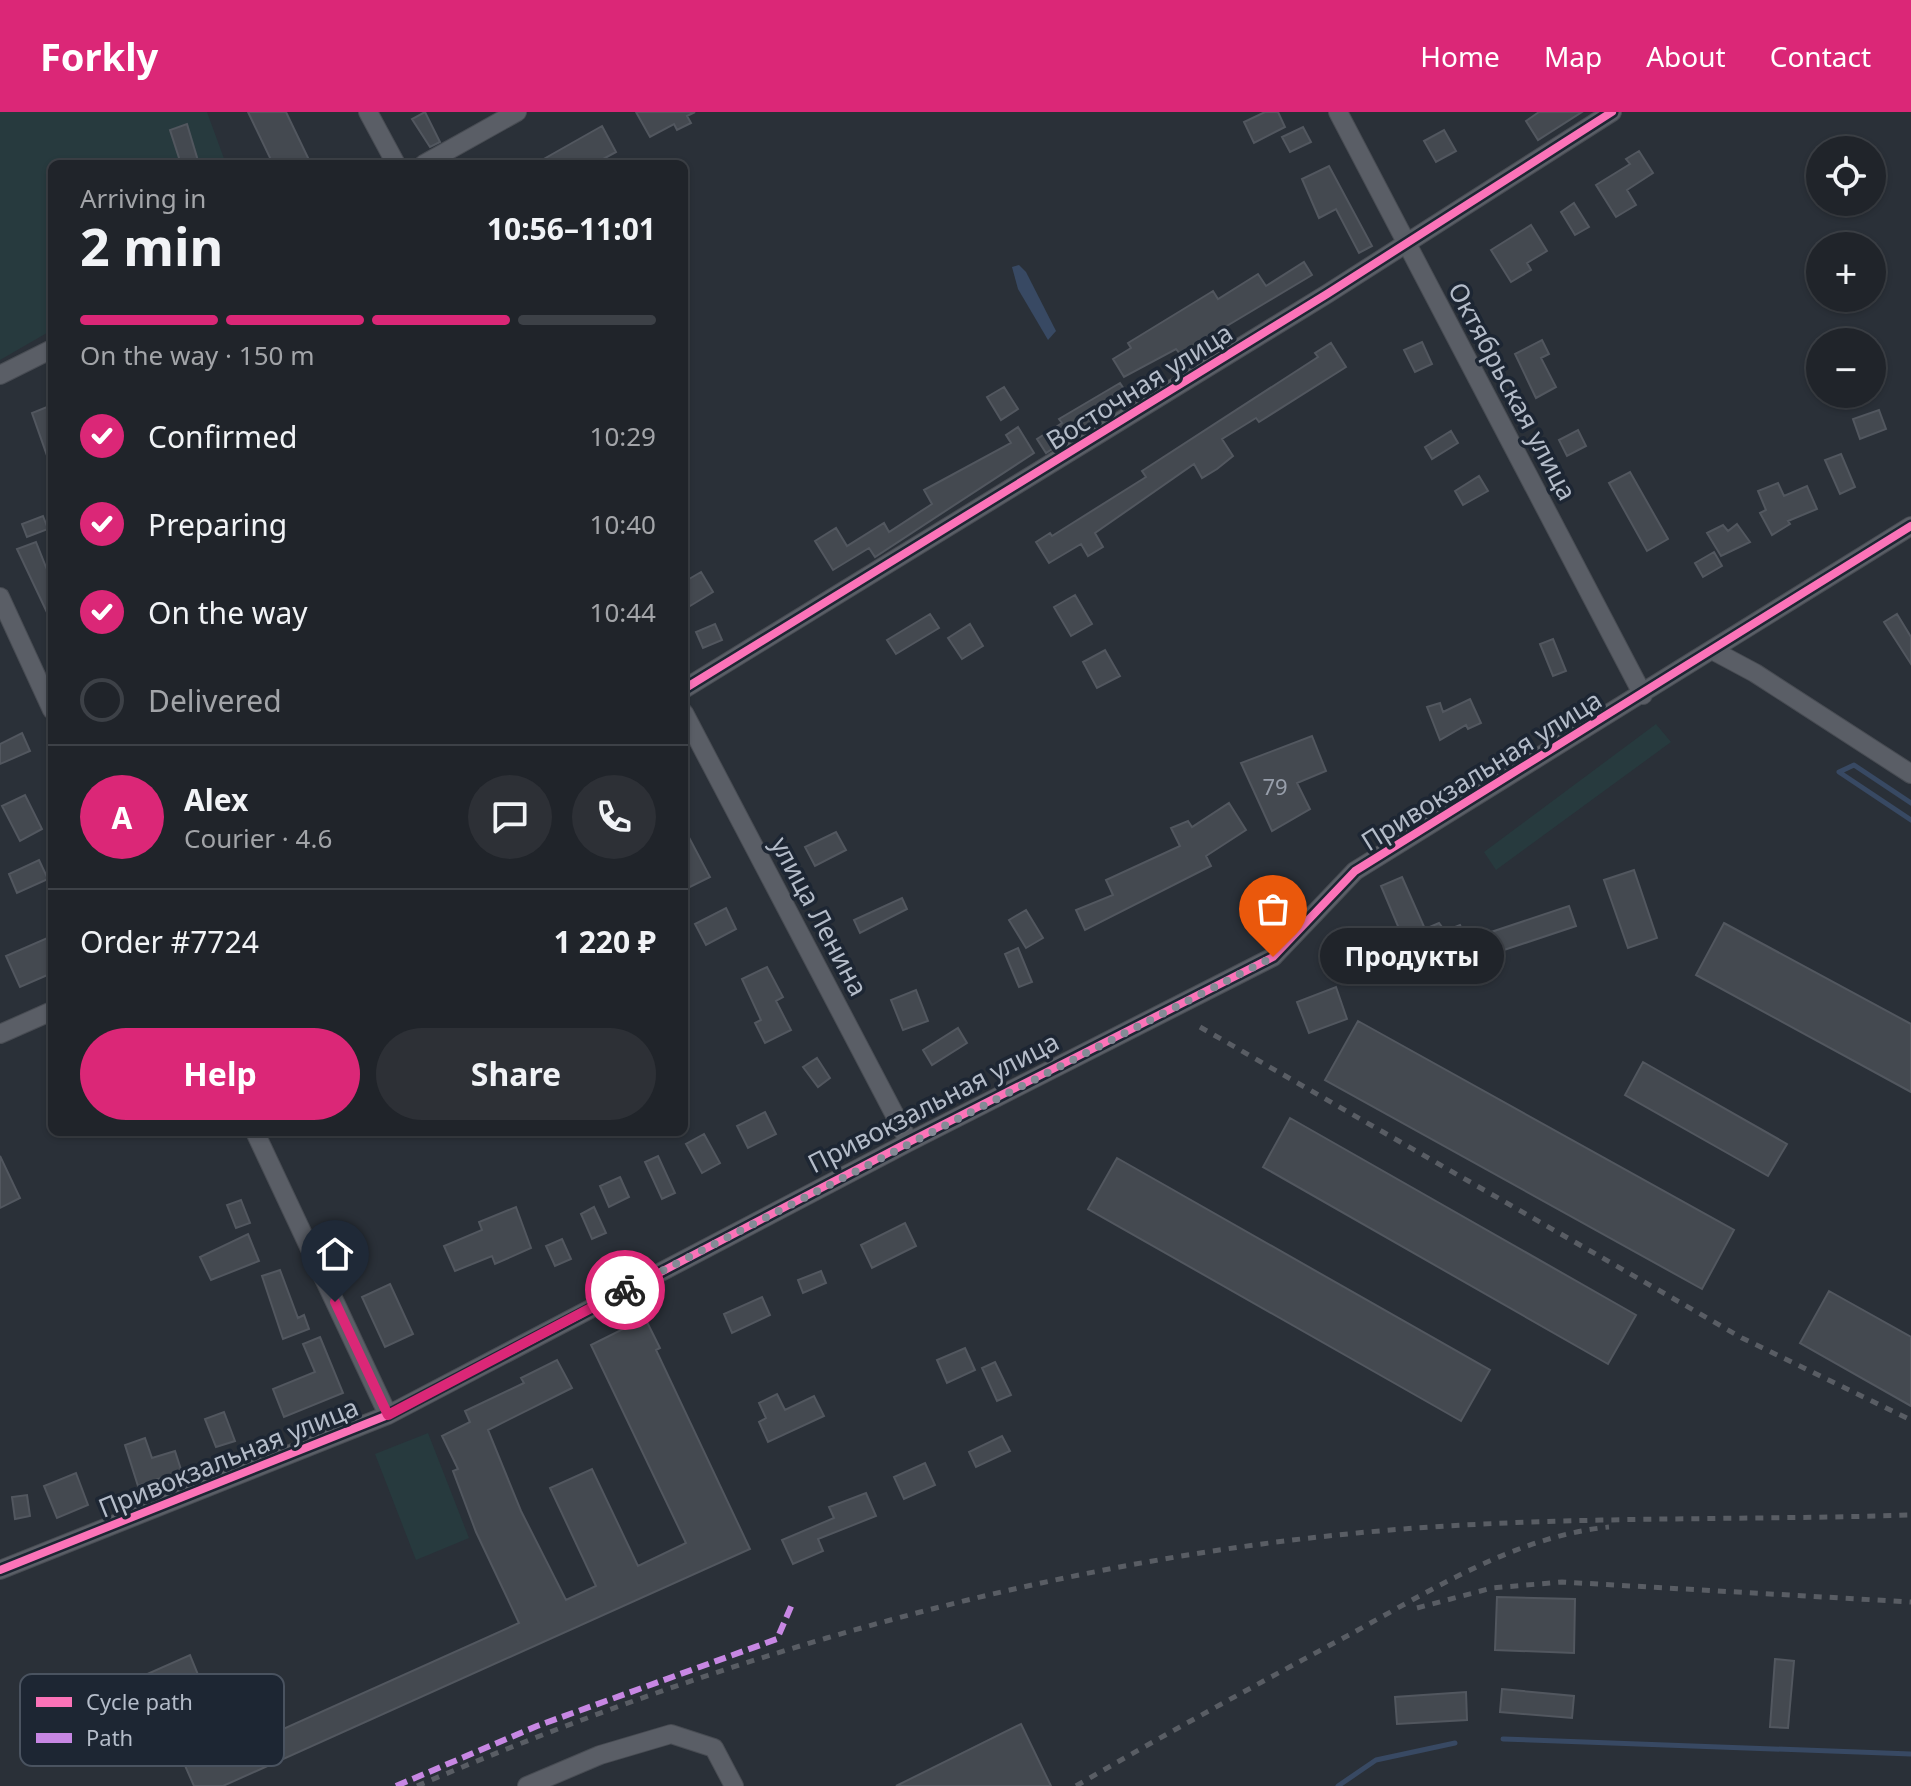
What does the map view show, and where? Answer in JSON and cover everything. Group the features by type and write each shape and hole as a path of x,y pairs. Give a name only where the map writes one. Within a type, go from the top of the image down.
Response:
{"street":[{"path":"368,112 394,160"},
{"path":"431,160 517,112"},
{"name":"Октябрьская улица","path":"1338,112 1643,695"},
{"name":"Восточная улица","path":"688,687 1406,243 1612,112"},
{"path":"0,375 48,351"},
{"name":"Привокзальная улица","path":"0,1570 388,1415 909,1142 1273,957 1355,871 1911,526"},
{"path":"0,597 48,701"},
{"path":"1712,650 1755,673 1911,774"},
{"name":"улица Ленина","path":"688,721 909,1142"},
{"path":"0,1034 48,1013"},
{"path":"257,1136 388,1415"},
{"path":"527,1786 600,1755 671,1734 714,1748 734,1786"}],"green space":[{"path":"0,112 207,112 225,160 48,160 48,332 0,360"},
{"path":"1656,724 1671,742 1496,870 1484,852"},
{"path":"428,1433 469,1538 416,1560 375,1454"}],"water":[{"path":"1019,265 1026,272 1056,331 1048,340 1018,289 1012,267"}],"building":[{"path":"248,112 286,112 309,160 271,160"},
{"path":"425,112 440,142 430,147 412,119"},
{"path":"636,112 695,112 687,116 691,123 677,130 674,124 650,137"},
{"path":"1265,112 1278,112 1285,127 1254,143 1244,122"},
{"path":"1539,112 1582,112 1538,140 1526,121"},
{"path":"187,124 198,160 180,160 170,130"},
{"path":"602,126 616,152 601,160 542,160"},
{"path":"1303,127 1311,142 1290,152 1282,137"},
{"path":"1444,130 1456,151 1436,162 1424,141"},
{"path":"1639,151 1653,173 1627,190 1636,205 1616,217 1596,185 1630,164 1626,159"},
{"path":"1329,166 1372,246 1359,253 1336,209 1319,218 1302,179"},
{"path":"1574,203 1589,227 1575,235 1561,212"},
{"path":"1531,225 1547,251 1527,263 1531,270 1511,282 1491,250"},
{"path":"1304,262 1312,275 1180,354 1176,349 1124,377 1113,359 1131,348 1128,343 1213,291 1218,299 1258,274 1266,286"},
{"path":"1542,340 1549,354 1541,358 1556,387 1536,398 1515,354"},
{"path":"1422,342 1432,364 1415,372 1404,350"},
{"path":"1331,343 1346,367 1259,422 1256,418 1222,439 1233,456 1217,469 1202,478 1194,464 1095,533 1103,547 1088,556 1081,544 1049,563 1036,542 1050,533 1052,536 1146,477 1142,471 1318,357 1315,353"},
{"path":"1120,383 1130,398 1046,453 1037,439 1062,423 1059,419"},
{"path":"1004,387 1018,409 1001,420 987,397"},
{"path":"48,407 48,458 32,413"},
{"path":"1879,410 1886,429 1860,439 1853,419"},
{"path":"1018,427 1034,453 875,557 869,548 833,570 815,541 836,528 847,546 884,523 889,532 932,504 924,490 1011,443 1006,435"},
{"path":"1578,430 1586,446 1567,456 1559,440"},
{"path":"1451,431 1458,443 1432,459 1425,447"},
{"path":"1841,454 1855,487 1840,494 1825,460"},
{"path":"1630,472 1668,539 1647,551 1609,483"},
{"path":"1479,476 1488,491 1463,505 1455,491"},
{"path":"1778,483 1784,496 1807,486 1817,509 1788,521 1790,524 1772,535 1760,513 1766,510 1758,491"},
{"path":"43,516 48,529 27,537 22,524"},
{"path":"1737,524 1750,542 1721,556 1707,533 1723,525 1728,531"},
{"path":"36,542 48,572 48,615 17,549"},
{"path":"1714,552 1722,566 1703,577 1695,563"},
{"path":"701,572 713,592 690,606 688,580"},
{"path":"1075,595 1092,624 1071,636 1054,607"},
{"path":"930,614 939,628 896,654 887,640"},
{"path":"1897,614 1911,637 1911,664 1884,622"},
{"path":"715,624 722,640 703,648 696,632"},
{"path":"970,624 983,646 962,659 948,638"},
{"path":"1553,639 1566,671 1553,676 1540,644"},
{"path":"1105,650 1120,676 1097,688 1083,662"},
{"path":"1470,699 1481,723 1468,729 1466,725 1440,740 1427,707 1440,703 1443,712"},
{"path":"22,733 30,751 0,764 0,744"},
{"path":"1312,736 1326,771 1297,783 1310,809 1272,831 1241,763"},
{"path":"25,795 42,829 20,841 2,806"},
{"path":"1229,803 1246,830 1206,856 1211,866 1085,930 1076,910 1113,895 1106,880 1180,846 1171,828 1188,821 1192,827"},
{"path":"836,832 846,850 815,866 805,847"},
{"path":"688,836 710,877 688,888"},
{"path":"39,860 48,879 17,893 9,874"},
{"path":"1634,870 1657,938 1628,948 1604,880"},
{"path":"1402,877 1425,929 1439,923 1445,931 1460,925 1467,940 1569,906 1576,926 1489,955 1486,945 1419,976 1381,886"},
{"path":"902,898 907,909 860,933 854,920"},
{"path":"726,908 736,929 706,945 695,924"},
{"path":"1026,910 1043,938 1026,948 1009,920"},
{"path":"1724,923 1911,1024 1911,1092 1696,975"},
{"path":"48,938 48,975 20,987 6,956"},
{"path":"1018,948 1032,982 1019,987 1005,954"},
{"path":"767,967 783,997 776,1001 791,1030 765,1043 755,1023 761,1020 742,979"},
{"path":"1336,987 1347,1019 1309,1033 1297,1002"},
{"path":"916,990 928,1021 903,1030 891,1000"},
{"path":"1358,1021 1734,1230 1702,1289 1325,1080"},
{"path":"958,1028 967,1043 932,1065 923,1050"},
{"path":"817,1058 830,1078 818,1087 803,1067"},
{"path":"1643,1062 1787,1144 1768,1176 1625,1095"},
{"path":"765,1112 776,1134 748,1148 737,1126"},
{"path":"1290,1118 1636,1315 1608,1364 1263,1167"},
{"path":"704,1134 720,1163 702,1173 686,1144"},
{"path":"0,1156 20,1198 0,1208"},
{"path":"658,1156 675,1193 662,1199 645,1162"},
{"path":"1117,1158 1490,1370 1461,1421 1088,1209"},
{"path":"620,1177 629,1197 609,1207 600,1186"},
{"path":"241,1200 250,1223 236,1228 227,1205"},
{"path":"516,1207 531,1248 495,1264 492,1256 455,1271 444,1246 482,1230 479,1222"},
{"path":"594,1207 606,1233 592,1239 581,1214"},
{"path":"905,1223 916,1246 872,1268 861,1245"},
{"path":"248,1234 259,1261 211,1280 200,1257"},
{"path":"562,1239 571,1259 555,1266 546,1246"},
{"path":"280,1270 298,1318 304,1315 309,1329 283,1339 262,1276"},
{"path":"821,1271 826,1283 803,1293 798,1280"},
{"path":"390,1284 413,1334 385,1347 362,1297"},
{"path":"1829,1291 1911,1337 1911,1406 1800,1343"},
{"path":"762,1297 770,1315 732,1333 724,1314"},
{"path":"645,1318 660,1348 656,1350 750,1549 284,1759 284,1729 519,1623 476,1532 453,1471 458,1469 442,1436 470,1422 465,1411 524,1383 521,1378 557,1360 572,1388 488,1430 521,1511 566,1600 596,1586 550,1488 592,1469 638,1566 686,1543 591,1345"},
{"path":"320,1337 343,1393 284,1417 273,1389 315,1372 303,1344"},
{"path":"965,1348 975,1370 947,1383 937,1360"},
{"path":"995,1362 1011,1395 997,1401 982,1368"},
{"path":"777,1394 785,1410 814,1396 824,1416 768,1442 759,1422 766,1418 759,1403"},
{"path":"224,1412 235,1441 216,1447 205,1419"},
{"path":"1002,1436 1010,1451 976,1467 969,1452"},
{"path":"145,1438 152,1458 175,1451 184,1479 167,1485 164,1477 138,1486 125,1445"},
{"path":"925,1463 935,1485 904,1499 894,1477"},
{"path":"76,1473 88,1505 57,1518 44,1486"},
{"path":"866,1493 876,1516 818,1539 823,1551 793,1564 782,1540 834,1518 829,1507"},
{"path":"27,1495 30,1516 15,1519 12,1497"},
{"path":"1497,1597 1575,1599 1574,1653 1495,1650"},
{"path":"190,1655 198,1674 147,1674"},
{"path":"1775,1659 1794,1661 1788,1728 1770,1727"},
{"path":"1502,1689 1574,1696 1572,1718 1500,1712"},
{"path":"1466,1692 1467,1720 1397,1724 1395,1697"},
{"path":"1021,1724 1051,1786 896,1786"},
{"path":"185,1766 267,1766 223,1786 194,1786"}],"waterway":[{"path":"1911,803 1854,765 1839,772 1911,820"},
{"path":"1503,1739 1911,1754"},
{"path":"1338,1786 1376,1760 1455,1743"}],"railway":[{"path":"1200,1027 1742,1338 1911,1420"},
{"path":"417,1786 644,1697 760,1658 996,1593 1116,1568 1236,1548 1426,1527 1565,1521 1911,1515"},
{"path":"1076,1786 1474,1568 1540,1542 1574,1532 1609,1527"},
{"path":"1417,1608 1492,1588 1562,1582 1911,1602"}],"marked path":[{"path":"396,1786 537,1726 777,1639 793,1602"}],"cycle path":[{"path":"688,687 1327,294 1612,112"},
{"path":"0,1570 388,1415 909,1142 1273,957 1355,871 1911,526"}],"way so far":[{"path":"625,1290 1273,957"}],"place":[{"name":"Продукты","path":"1273,957"}],"route":[{"path":"335,1302 388,1415 625,1290"}]}
